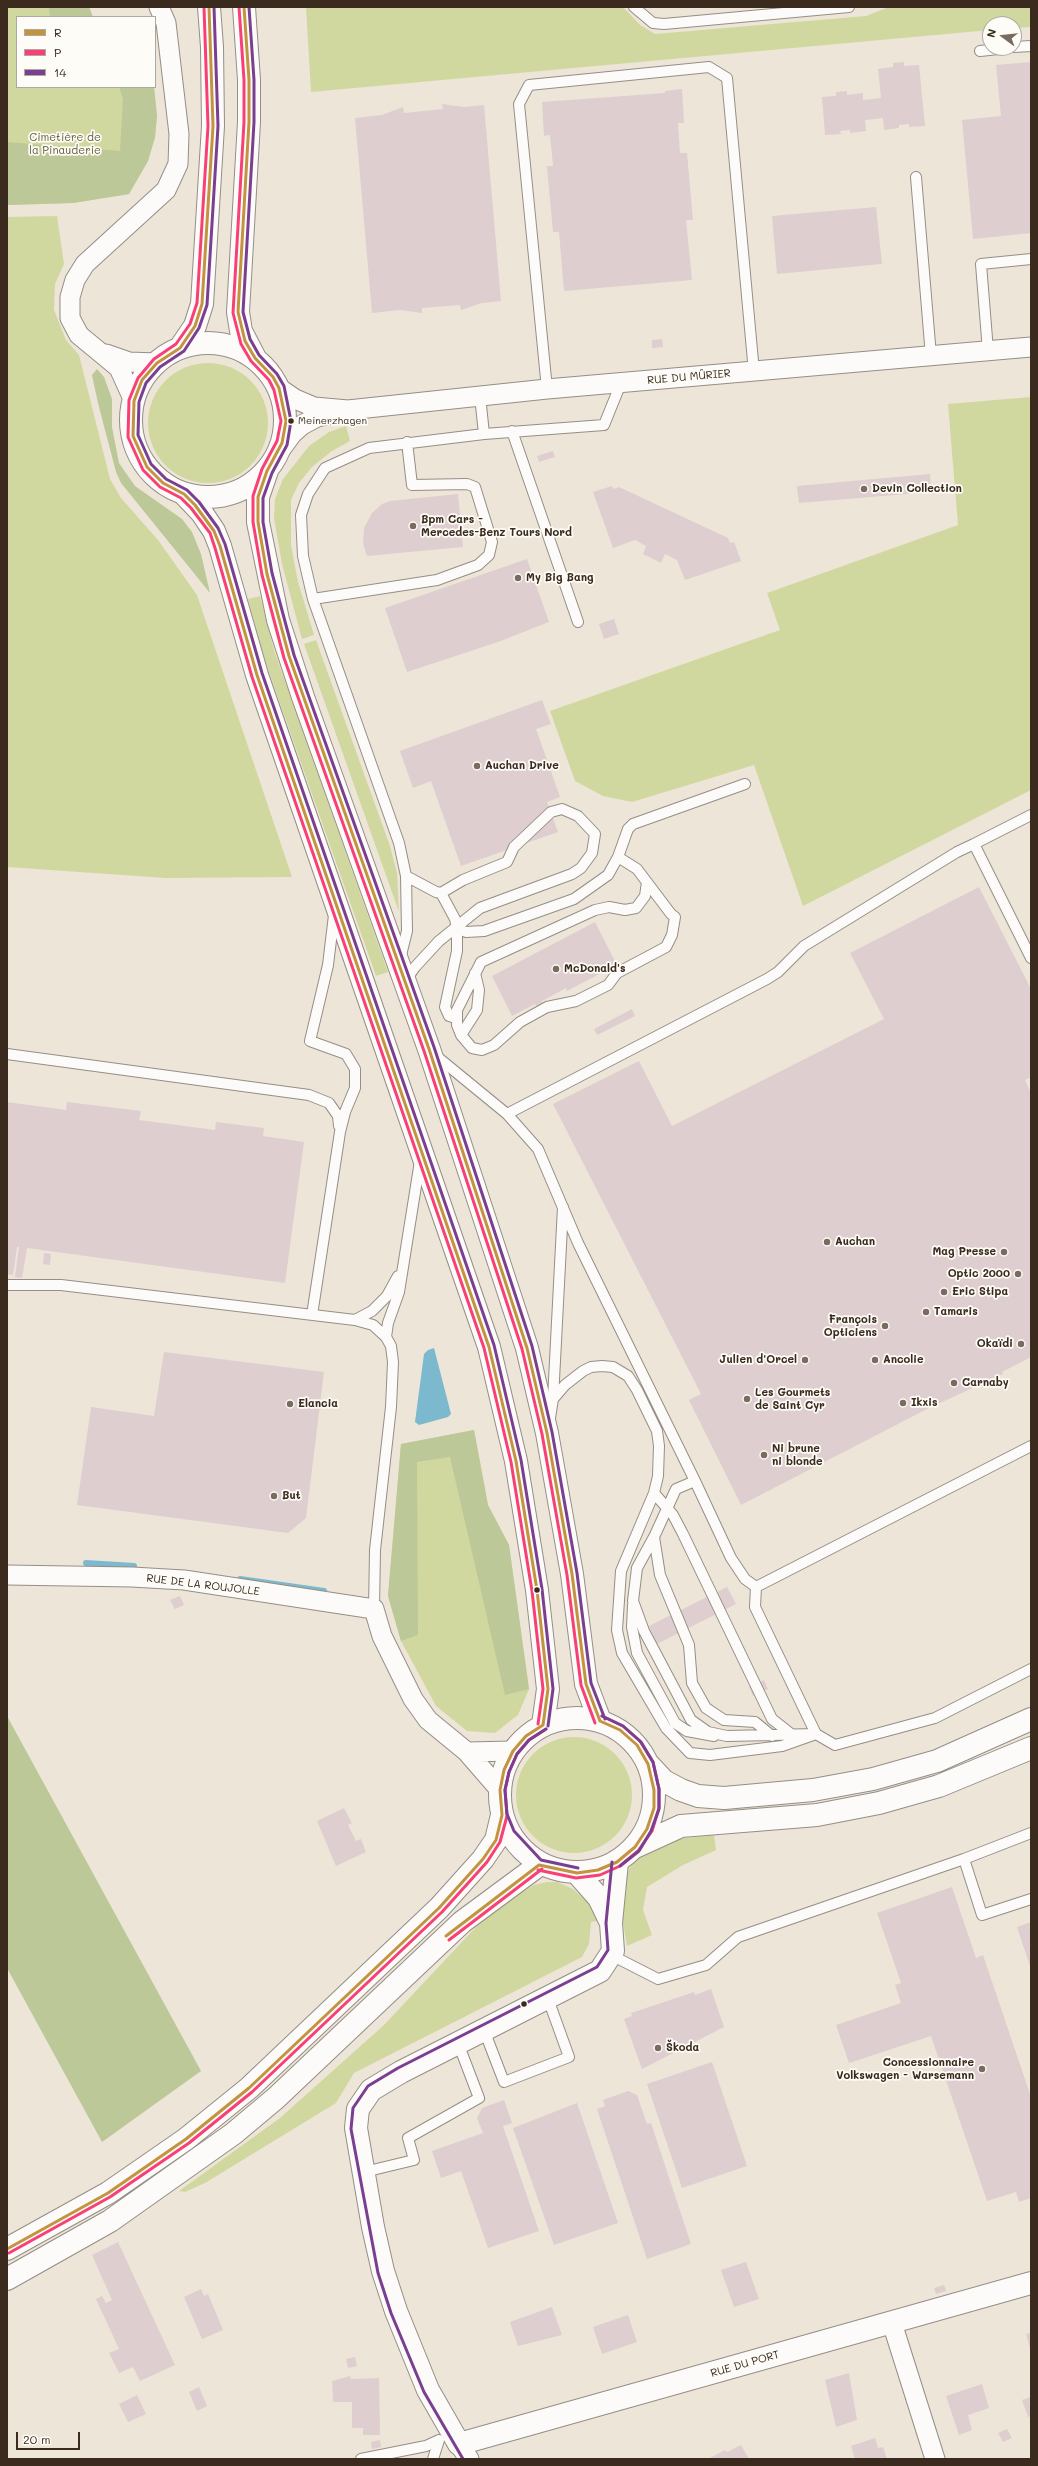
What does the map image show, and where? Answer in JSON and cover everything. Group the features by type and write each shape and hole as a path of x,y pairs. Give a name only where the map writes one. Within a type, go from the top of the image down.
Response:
{"main road":[{"path":"180,348 195,326 202,304 213,126 212,47 209,7"},
{"path":"244,7 248,52 249,122 238,312 241,331 255,358 273,377 279,388 286,421 273,462 258,497 258,522 267,574 278,620 292,663 429,1049 527,1348 547,1433 572,1574 586,1684 600,1721"},
{"path":"255,358 236,348 217,343 198,343 180,348 156,363 142,380 134,401 133,436 141,458 147,467 164,483 184,494 202,513 214,531 220,546 257,675 336,899 489,1347 516,1460 537,1590 548,1688 543,1725"},
{"path":"184,494 206,498 229,495 250,486 273,462"},
{"path":"7,2249 108,2193 186,2139 249,2088 439,1908 483,1859 496,1840 502,1815 500,1790 504,1770 513,1752 526,1736 543,1725 562,1719 581,1717 600,1721 620,1730 637,1745 648,1764 664,1781 681,1790 698,1796 724,1798 813,1790 873,1779 938,1761 1031,1719"},
{"path":"634,1847 681,1826 817,1815 879,1803 939,1786 1031,1748"},
{"path":"502,1815 510,1834 523,1850 539,1865 577,1873 598,1870 617,1862 634,1847 647,1829 654,1808 654,1790 648,1764"},
{"path":"464,2451 428,2390 396,2311 381,2264 356,2128 358,2109 371,2090 401,2072 547,1996 600,1971 611,1955 613,1945 611,1922 617,1862"},
{"path":"7,2279 110,2221 233,2134 282,2092 462,1922 539,1865"},
{"path":"577,1873 598,1898 611,1922"},
{"name":"RUE DU PORT","path":"464,2451 1031,2283"}],"street":[{"path":"134,401 119,368 79,336 70,318 70,297 75,280 85,264 166,190 178,164 179,127 166,23 159,7"},
{"name":"RUE DU MÛRIER","path":"273,462 292,434 302,425 317,418 348,410 548,389 621,384 1031,347"},
{"path":"99,351 129,362 156,363"},
{"name":"RUE DU MÛRIER","path":"279,388 295,399 314,407 348,410"},
{"name":"RUE DE LA ROUJOLLE","path":"7,1575 101,1576 184,1580 374,1609"},
{"path":"374,1609 382,1636 413,1699 428,1720 467,1752 500,1790"},
{"path":"467,1752 513,1752"},
{"path":"892,2323 935,2459"}],"lane":[{"path":"634,7 653,23 664,24 849,7"},
{"path":"548,389 519,104 529,86 709,67 727,78 754,372"},
{"path":"916,177 931,356"},
{"path":"988,351 981,264 1031,259"},
{"path":"401,973 407,931 406,876 399,843 313,599 303,556 302,515 308,494 325,468 368,448 407,442 484,434 604,425 621,384"},
{"path":"480,396 484,434"},
{"path":"512,432 578,622"},
{"path":"313,599 437,580 478,565 489,555 492,542 475,487 467,484 412,485 407,442"},
{"path":"456,928 466,932 484,931 574,899 608,875 618,857 628,829 633,824 745,784"},
{"path":"401,973 415,967 439,941 480,908 577,871 587,862 592,853 595,834 587,823 572,812 562,809 551,812 514,847 507,862 458,883 441,893 436,892 406,876"},
{"path":"507,1114 767,979 778,972 804,946 957,852 1031,816"},
{"path":"974,844 1031,958"},
{"path":"618,857 638,869 671,914 675,917 672,935 666,947 617,973 608,985 576,1001 548,1007 512,1027 489,1049 478,1050 472,1048 461,1034 456,1018 457,1010 478,966 487,958 595,910 609,907 625,910 636,908 645,896 647,882"},
{"path":"441,893 455,919 457,951 445,1007 449,1016 456,1018"},
{"path":"312,1315 340,1132 345,1112 355,1088 355,1069 346,1054 310,1041 328,965 336,899"},
{"path":"461,1034 477,1010 479,990 475,973"},
{"path":"429,1049 507,1114 538,1148 563,1204 578,1243 695,1481 731,1558 745,1579 756,1587"},
{"path":"7,1054 309,1095 321,1098 334,1108 338,1116 340,1132"},
{"path":"386,1337 388,1323 399,1292 401,1270 423,1152"},
{"path":"547,1433 553,1399 563,1204"},
{"path":"355,1320 372,1311 388,1296 401,1270"},
{"path":"7,1285 61,1285 355,1320 373,1325 386,1337 391,1346 392,1362 391,1400 375,1550 374,1609"},
{"path":"553,1399 573,1377 591,1367 613,1367 628,1376 637,1390 657,1431 659,1461 654,1493 624,1560 618,1588 617,1630 622,1653 666,1728 690,1752 710,1755 782,1746 816,1734"},
{"path":"756,1587 1031,1446"},
{"path":"695,1481 676,1489 654,1537 637,1568 632,1627 637,1653 675,1723 687,1732 704,1736 772,1736 816,1734 835,1745 936,1718 1031,1669"},
{"path":"654,1493 666,1510 673,1516 683,1534 772,1719 791,1734"},
{"path":"654,1537 660,1575 689,1645 692,1682 706,1708 724,1720 755,1722 772,1736"},
{"path":"756,1587 755,1606 816,1734"},
{"path":"633,1601 644,1631 691,1720 708,1732 727,1736"},
{"path":"611,1955 658,1979 706,1965 738,1937 964,1859 1031,1833"},
{"path":"964,1859 982,1915 1031,1899"},
{"path":"484,2030 504,2082 569,2057 547,1996"},
{"path":"364,2172 414,2160 408,2138 479,2098 458,2043"},
{"path":"361,2459 426,2446 439,2440 433,2459"}],"green space":[{"name":"Cimetière de la Pinauderie","path":"7,7 89,7 93,16 16,16 16,88 154,88 157,116 155,137 148,161 129,194 73,203 7,205"},
{"path":"49,7 89,7 93,16 50,16"},
{"path":"306,7 623,7 640,25 655,34 866,16 889,7 1031,7 1031,27 1022,28 1022,16 982,16 982,31 311,92"},
{"path":"119,88 154,88 157,116 155,137 148,161 129,194 73,203 7,205 7,142 120,151 123,99"},
{"path":"57,216 64,264 55,284 54,310 66,340 79,355 110,479 121,498 158,540 197,595 292,877 166,878 7,867 7,217"},
{"path":"208,363 231,367 251,380 264,400 268,423 264,446 251,466 231,479 208,483 185,479 165,466 152,446 148,423 152,400 165,380 185,367"},
{"path":"97,369 104,377 112,399 112,427 119,463 135,486 182,519 192,532 201,554 210,593 121,483 116,472 92,375"},
{"path":"1031,397 1031,790 803,906 754,765 632,802 603,796 575,781 550,711 780,630 767,593 958,525 948,404"},
{"path":"346,426 350,441 332,451 312,467 299,483 291,500 291,545 298,582 314,635 302,639 282,564 274,518 275,499 283,479 309,446 329,432"},
{"path":"260,596 274,650 388,972 376,976 263,655 248,599"},
{"path":"316,640 390,846 397,873 399,912 304,644"},
{"path":"474,1430 488,1505 509,1545 529,1689 518,1715 495,1733 467,1731 436,1706 401,1641 388,1596 401,1444"},
{"path":"474,1430 488,1505 509,1545 529,1689 505,1695 450,1457 417,1462 418,1635 401,1641 388,1596 401,1444"},
{"path":"7,1716 201,2071 102,2142 7,1968"},
{"path":"574,1737 585,1738 596,1742 615,1754 627,1773 631,1784 631,1806 627,1817 615,1836 596,1848 585,1852 574,1853 563,1852 552,1848 533,1836 521,1817 517,1806 516,1795 517,1784 521,1773 533,1754 552,1742 563,1738"},
{"path":"714,1835 716,1850 683,1865 647,1887 643,1910 652,1935 627,1946 619,1899 624,1877 636,1858 669,1840"},
{"path":"547,1882 557,1882 573,1889 591,1905 598,1921 591,1922 589,1944 582,1957 354,2073 336,2103 205,2183 185,2192 179,2191 280,2118 384,2025 491,1911 534,1885"}],"water":[{"path":"434,1348 451,1414 448,1417 419,1425 415,1422 424,1354 428,1350"}],"building":[{"path":"904,62 904,66 919,65 925,126 909,127 909,124 899,125 899,128 884,130 883,118 865,120 866,131 850,133 850,130 840,131 841,134 825,135 822,97 836,96 836,92 847,91 847,95 863,93 863,100 881,98 878,69 893,67 893,63"},
{"path":"1031,62 1031,233 973,239 962,120 1001,116 996,65"},
{"path":"682,89 684,123 678,123 680,153 687,153 693,220 686,220 692,280 564,291 559,232 553,232 547,166 553,166 550,135 544,136 542,102 665,93 665,91"},
{"path":"442,104 464,107 484,105 501,301 482,303 461,310 460,305 422,308 422,313 400,310 372,313 355,118 382,115 403,107 404,113 443,109"},
{"path":"876,207 882,264 777,274 772,216"},
{"path":"662,339 663,347 652,348 652,340"},
{"path":"553,451 555,457 539,462 537,456"},
{"name":"Devin Collection","path":"930,474 931,492 799,503 797,486"},
{"path":"612,486 613,489 619,487 728,538 730,543 734,542 741,561 685,580 677,560 665,554 661,563 643,554 646,546 635,540 613,548 593,492"},
{"name":"Bpm Cars - Mercedes-Benz Tours Nord","path":"458,494 463,547 367,556 363,543 364,528 372,513 382,504 390,501"},
{"path":"527,559 549,622 498,642 407,672 385,608"},
{"path":"614,619 619,634 604,639 599,624"},
{"name":"Auchan Drive","path":"542,700 551,724 536,729 560,797 547,802 558,832 461,866 431,781 413,788 400,751"},
{"name":"Auchan","path":"979,887 1031,989 1031,1077 1025,1080 1031,1093 1031,1357 1002,1372 1003,1374 929,1408 741,1505 689,1400 701,1394 553,1104 639,1061 672,1126 884,1019 850,953"},
{"name":"McDonald's","path":"595,922 616,963 606,968 607,970 567,991 566,988 542,1001 543,1003 537,1007 535,1004 512,1016 492,976"},
{"path":"632,1009 635,1016 597,1035 594,1029"},
{"path":"7,1102 66,1110 67,1102 141,1111 139,1120 215,1130 216,1122 264,1128 263,1136 304,1142 285,1283 27,1248 22,1278 15,1277 19,1247 17,1247 13,1275 7,1274"},
{"path":"44,1253 51,1254 50,1265 43,1264"},
{"path":"164,1352 324,1372 306,1518 288,1533 77,1505 91,1407 154,1416"},
{"path":"727,1587 736,1604 657,1644 649,1626"},
{"path":"180,1596 184,1605 175,1609 170,1600"},
{"path":"764,1680 768,1689 753,1696 749,1687"},
{"path":"344,1808 352,1823 348,1825 356,1841 361,1839 366,1852 336,1866 317,1821"},
{"name":"Concessionnaire Volkswagen - Warsemann","path":"952,1887 976,1958 983,1955 1031,2097 1031,2198 1019,2202 1016,2192 987,2201 931,2036 849,2063 836,2025 901,2003 895,1985 901,1983 877,1913"},
{"path":"1031,1922 1031,1969 1017,1927"},
{"name":"Škoda","path":"711,1989 724,2027 642,2069 624,2019 632,2016 631,2013 694,1992 695,1995"},
{"path":"712,2062 747,2166 682,2188 647,2084"},
{"path":"628,2091 637,2095 647,2124 651,2123 691,2244 647,2259 597,2109 605,2106 603,2100"},
{"path":"504,2100 512,2123 503,2126 539,2231 488,2248 461,2171 441,2178 432,2151 483,2133 477,2118 482,2108"},
{"path":"577,2103 618,2223 554,2245 513,2128"},
{"path":"118,2242 175,2365 140,2381 133,2367 119,2373 109,2353 119,2349 96,2299 102,2296 106,2303 112,2300 92,2255"},
{"path":"746,2262 759,2299 734,2307 721,2270"},
{"path":"944,2285 946,2291 936,2294 934,2288"},
{"path":"201,2289 204,2296 208,2294 223,2330 202,2339 184,2297"},
{"path":"552,2307 562,2335 518,2346 510,2322"},
{"path":"628,2315 637,2342 602,2354 593,2327"},
{"path":"1031,2333 1031,2352 1026,2334"},
{"path":"355,2357 357,2366 348,2368 346,2359"},
{"path":"849,2373 857,2420 836,2427 825,2380"},
{"path":"350,2376 351,2379 379,2378 380,2435 363,2435 363,2428 352,2428 352,2402 333,2402 332,2381"},
{"path":"982,2384 989,2408 968,2415 972,2430 959,2435 946,2396"},
{"path":"199,2387 207,2406 197,2411 189,2392"},
{"path":"137,2395 146,2414 128,2422 119,2404"},
{"path":"1031,2397 1031,2416 1028,2417 1022,2400"},
{"path":"1007,2429 1012,2438 1003,2442 998,2433"},
{"path":"875,2438 878,2448 883,2447 887,2459 855,2459 851,2446"},
{"path":"380,2440 381,2447 372,2449 371,2442"},
{"path":"741,2445 749,2459 708,2459 725,2450 727,2452"}],"waterway":[{"path":"86,1563 134,1566"},
{"path":"240,1579 324,1591"}],"transit line":[{"name":"P","path":"204,7 208,126 197,303 190,324 176,344 154,359 138,378 129,400 128,437 143,470 160,487 181,498 191,508 210,533 252,677 484,1348 511,1462 532,1591 543,1689 538,1724"},
{"name":"R","path":"209,7 213,126 202,304 195,326 180,348 157,363 142,380 134,401 133,436 147,467 163,483 184,494 195,505 214,531 220,546 257,675 489,1347 516,1461 537,1590 548,1689 543,1725"},
{"name":"14","path":"214,7 218,126 207,305 199,328 184,351 160,367 146,383 139,402 138,435 151,464 166,479 187,490 199,502 218,528 225,544 262,673 494,1345 521,1460 542,1589 553,1689 548,1726"},
{"name":"P","path":"239,7 244,80 244,122 233,313 241,344 251,361 269,380 274,390 281,421 277,441 262,469 253,496 253,522 262,575 284,658 424,1051 522,1349 542,1434 567,1575 581,1685 595,1723"},
{"name":"R","path":"244,7 249,80 249,122 238,312 245,341 255,358 273,377 279,388 286,421 282,443 267,471 258,497 258,522 267,574 289,656 429,1049 527,1348 547,1433 572,1574 586,1684 600,1721"},
{"name":"14","path":"249,7 254,80 254,122 243,312 250,339 259,355 277,374 284,386 291,421 287,445 272,473 263,498 263,522 272,573 294,655 434,1047 532,1346 552,1432 577,1573 591,1683 605,1719"},
{"name":"P","path":"538,1870 576,1878 600,1875 620,1866 638,1851 652,1831 659,1808 659,1789 653,1762 640,1741 623,1726 602,1716"},
{"name":"14","path":"602,1716 623,1726 641,1742 653,1762 659,1789 659,1809 651,1831 639,1851 620,1866"},
{"name":"R","path":"539,1865 577,1873 598,1870 617,1862 635,1847 647,1829 654,1808 654,1790 648,1764 637,1745 620,1730 600,1721"},
{"name":"R","path":"7,2249 108,2193 186,2139 249,2088 439,1908 483,1859 496,1840 502,1815 500,1790 504,1770 513,1751 526,1736 543,1725"},
{"name":"P","path":"9,2253 110,2197 189,2143 252,2092 442,1912 487,1862 500,1842 507,1816 505,1790 509,1772 517,1754 529,1740 546,1729"},
{"name":"14","path":"546,1729 529,1740 517,1754 509,1772 505,1790 507,1814 514,1831 541,1860 578,1868"},
{"name":"14","path":"463,2459 424,2392 391,2313 378,2273 351,2129 353,2108 368,2086 398,2068 597,1967 608,1950 606,1923 612,1862"},
{"name":"R","path":"446,1936 539,1865"},
{"name":"P","path":"449,1940 542,1869"}],"place":[{"name":"Meinerzhagen","path":"291,421"},
{"name":"Devin Collection","path":"864,489"},
{"name":"Bpm Cars - Mercedes-Benz Tours Nord","path":"413,526"},
{"name":"My Big Bang","path":"518,578"},
{"name":"Auchan Drive","path":"477,766"},
{"name":"McDonald's","path":"556,969"},
{"name":"Auchan","path":"827,1242"},
{"name":"Mag Presse","path":"1004,1252"},
{"name":"Optic 2000","path":"1018,1274"},
{"name":"Eric Stipa","path":"944,1292"},
{"name":"Tamaris","path":"926,1312"},
{"name":"François Opticiens","path":"885,1326"},
{"name":"Okaïdi","path":"1021,1344"},
{"name":"Julien d'Orcel","path":"805,1360"},
{"name":"Ancolie","path":"875,1360"},
{"name":"Carnaby","path":"954,1383"},
{"name":"Les Gourmets de Saint Cyr","path":"747,1399"},
{"name":"Ikxis","path":"903,1403"},
{"name":"Elancia","path":"290,1404"},
{"name":"Ni brune ni blonde","path":"764,1455"},
{"name":"But","path":"274,1496"},
{"name":"Škoda","path":"658,2048"},
{"name":"Concessionnaire Volkswagen - Warsemann","path":"982,2069"}]}
